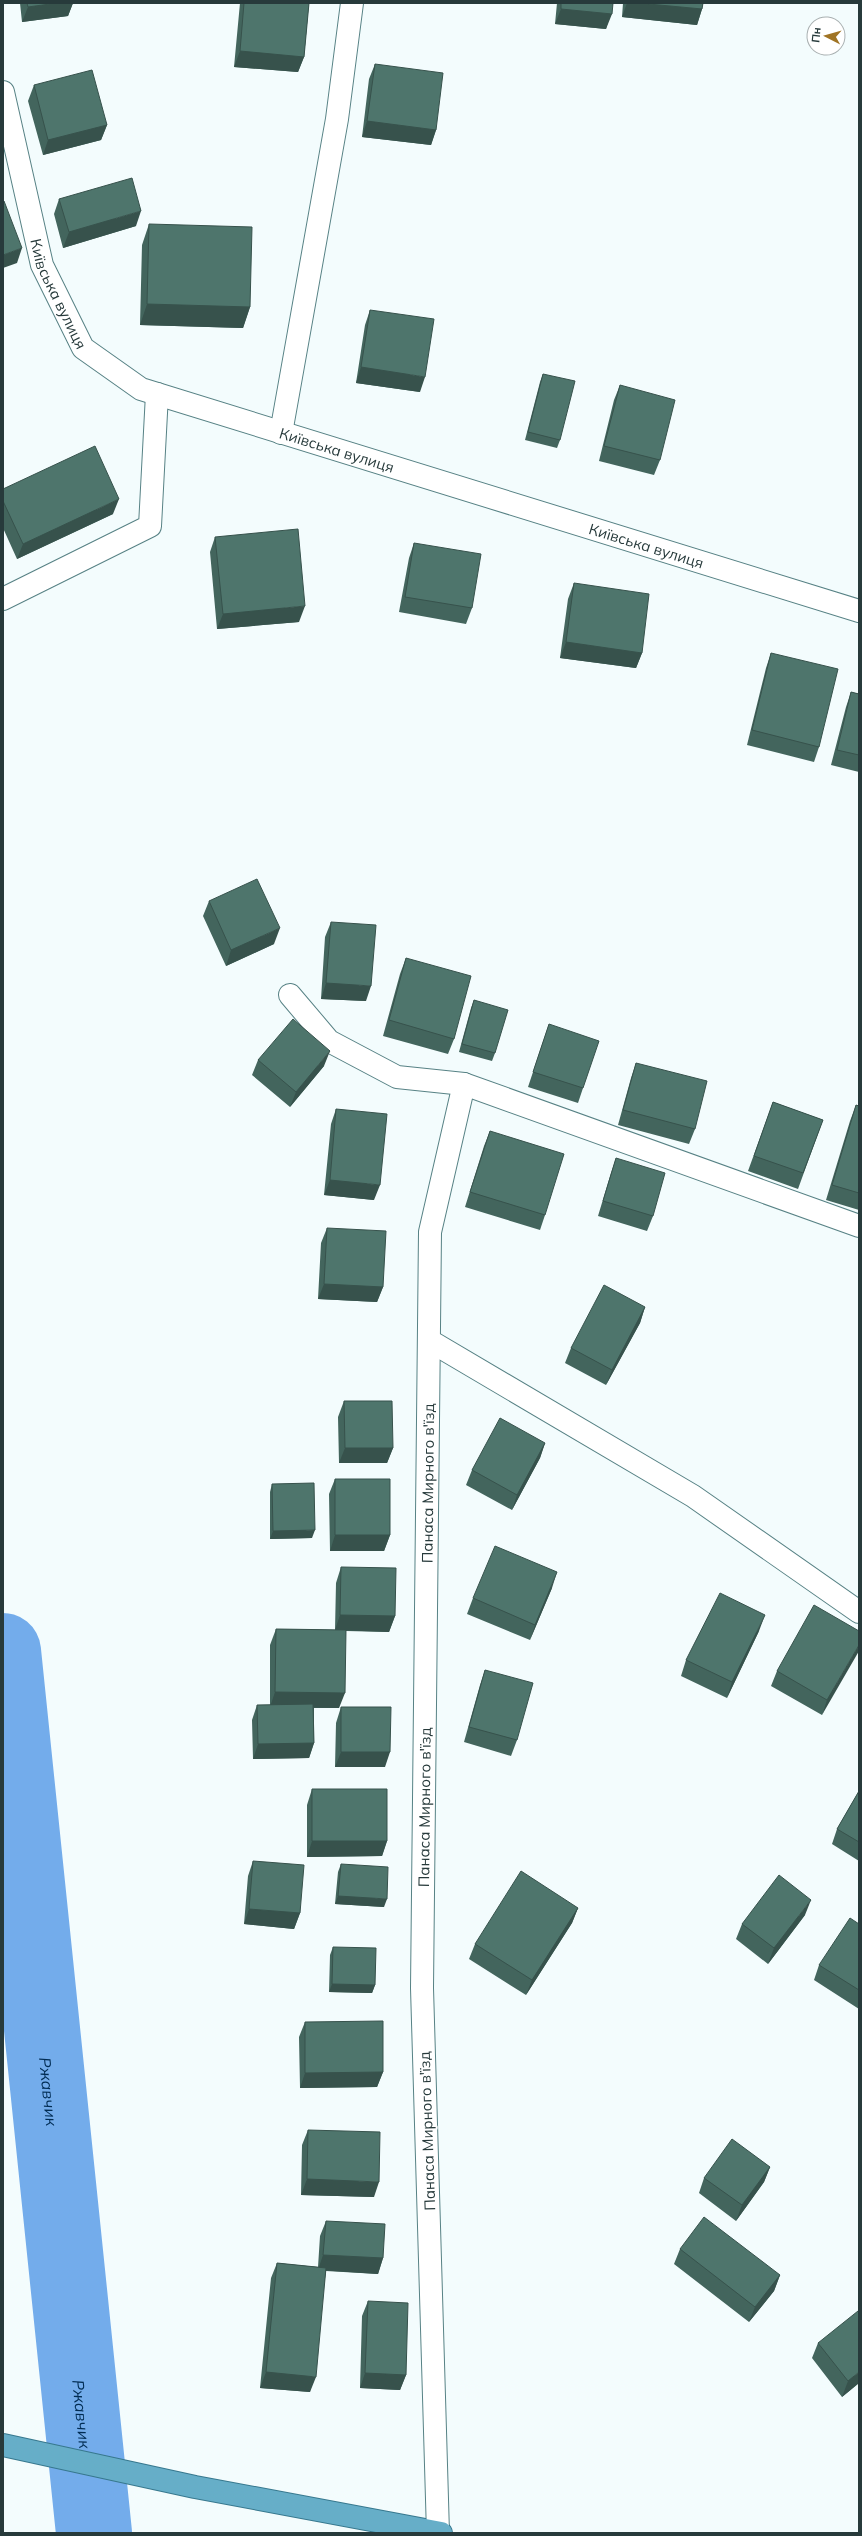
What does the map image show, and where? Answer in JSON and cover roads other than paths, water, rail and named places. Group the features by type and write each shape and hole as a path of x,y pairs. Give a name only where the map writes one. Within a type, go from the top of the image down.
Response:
{"highway":[{"path":"3,2445 195,2487 439,2533"}],"street":[{"path":"281,432 337,119 352,3"},
{"name":"Київська вулиця","path":"3,92 42,265 83,348 141,389 859,611"},
{"path":"3,598 150,526 157,394"},
{"path":"290,995 329,1042 397,1076 464,1084 859,1226"},
{"name":"Панаса Мирного в'їзд","path":"439,2533 422,1988 430,1232 464,1084"},
{"path":"430,1341 693,1496 859,1612"}],"waterway":[{"name":"Ржавчик","path":"3,1651 94,2533"}]}
